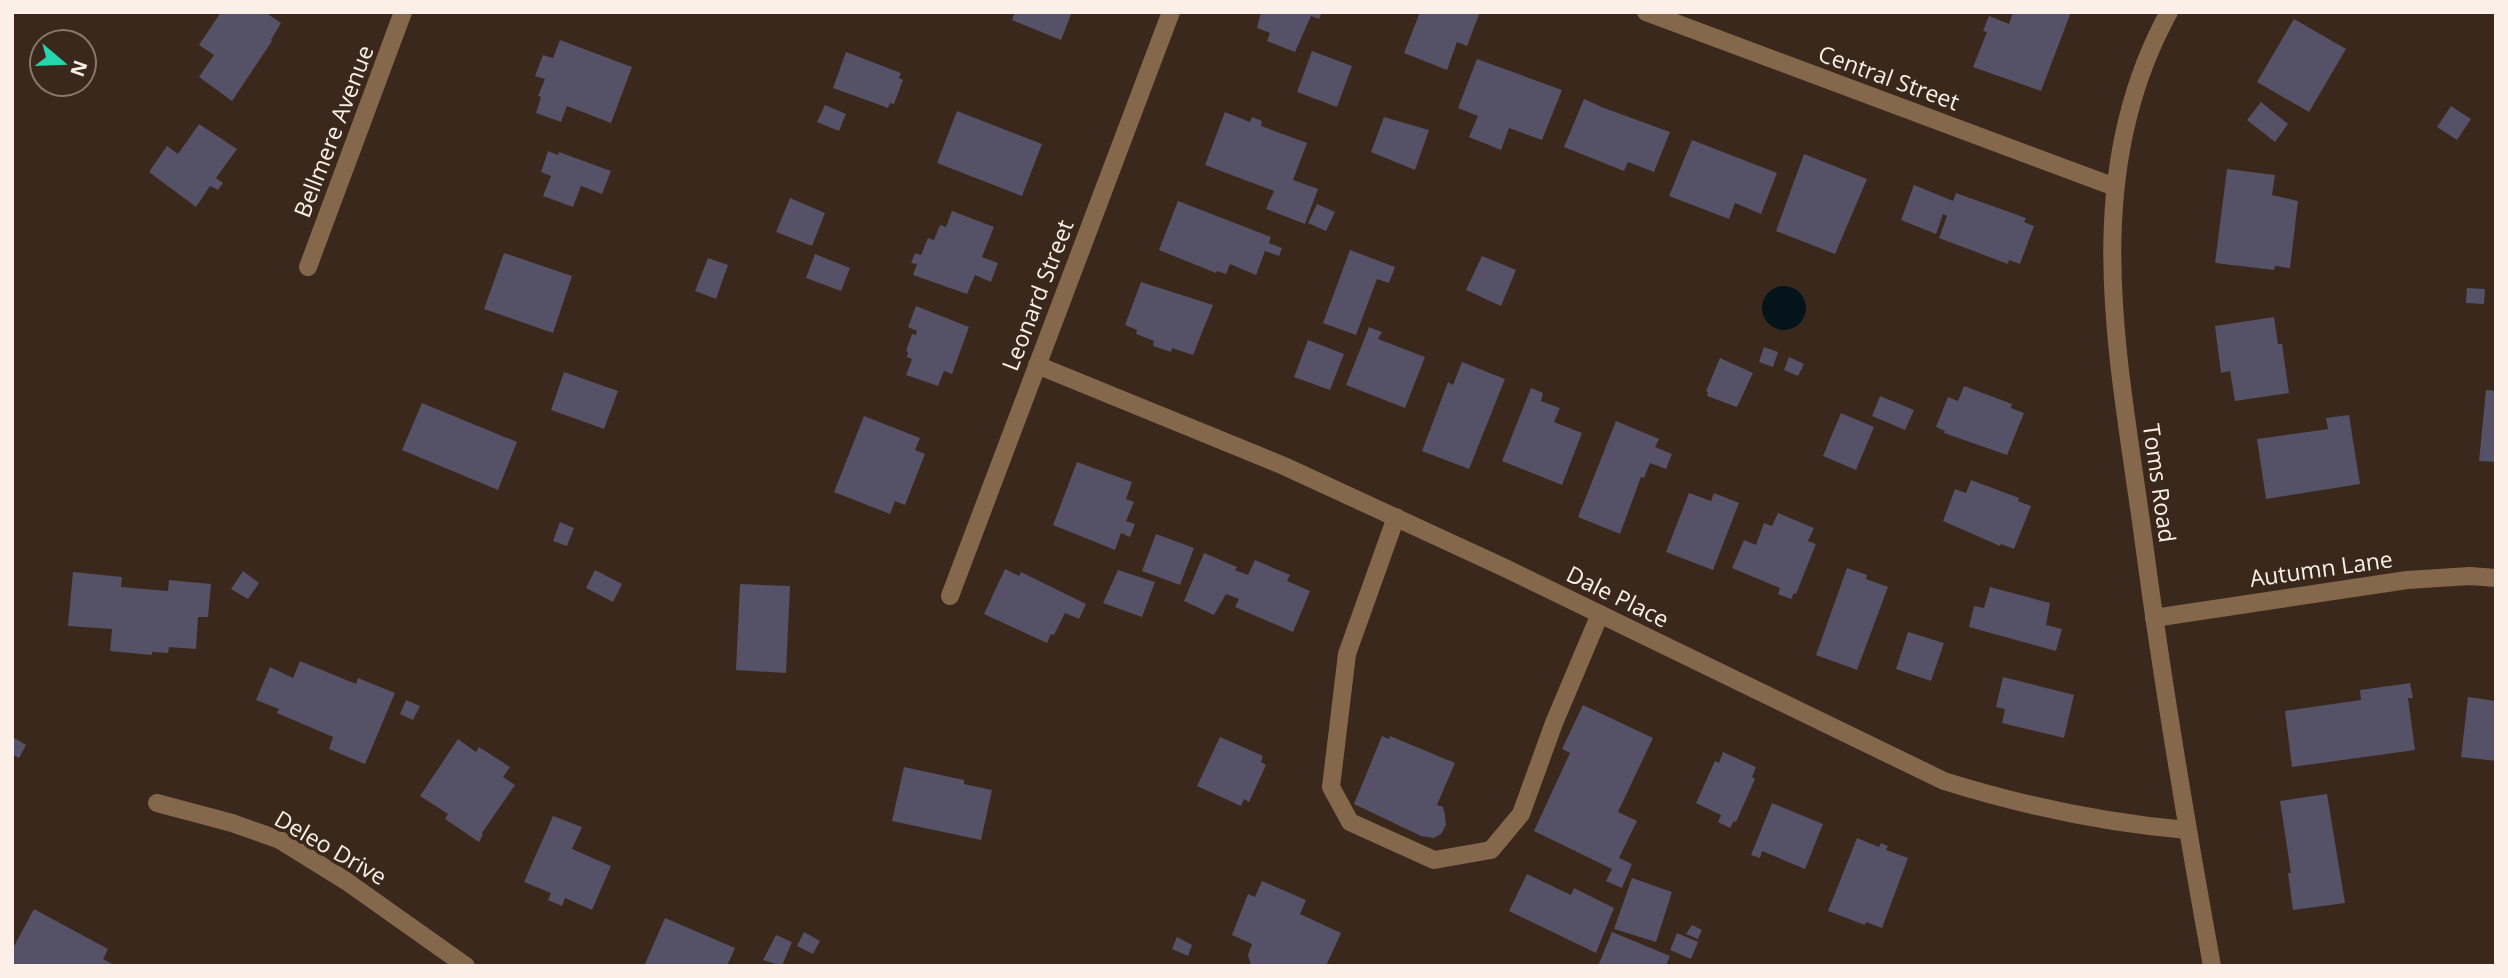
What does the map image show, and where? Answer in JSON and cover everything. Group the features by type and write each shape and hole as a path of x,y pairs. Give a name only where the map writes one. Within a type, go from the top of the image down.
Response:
{"street":[{"name":"Bellmere Avenue","path":"307,267 403,12"},
{"name":"Leonard Street","path":"950,596 1171,12"},
{"name":"Central Street","path":"1646,12 2115,187"},
{"name":"Toms Road","path":"2169,12 2137,84 2121,146 2110,259 2114,324 2154,618 2212,966"},
{"name":"Dale Place","path":"1037,366 1284,466 1396,517 1944,781 2008,801 2061,812 2131,825 2188,830"},
{"path":"1396,517 1347,654 1331,787 1350,822 1434,860 1491,850 1521,814 1554,723 1600,614"},
{"name":"Autumn Lane","path":"2154,618 2407,580 2470,576 2496,578"},
{"name":"Deleo Drive","path":"157,803 232,823 281,841 346,881 466,966"}],"shaded area":[{"path":"1784,286 1800,292 1806,308 1800,324 1784,330 1768,324 1762,308 1768,292"}],"building":[{"path":"221,12 265,12 281,23 232,101 199,77 214,55 199,45"},
{"path":"1015,12 1072,12 1061,40 1012,20"},
{"path":"1261,12 1322,12 1319,19 1311,16 1295,52 1267,41 1270,33 1257,28"},
{"path":"1420,12 1480,12 1467,46 1457,42 1447,70 1404,53"},
{"path":"2013,12 2071,12 2041,91 1973,67 1987,32 1983,31 1989,16 2009,24"},
{"path":"2294,19 2346,49 2309,112 2257,82"},
{"path":"560,40 632,67 611,123 567,106 561,122 536,113 541,97 538,96 545,79 535,76 543,55 553,58"},
{"path":"1312,51 1352,66 1337,107 1297,92"},
{"path":"846,52 901,73 899,78 903,80 894,104 890,103 888,108 833,88"},
{"path":"1477,59 1562,90 1542,140 1509,128 1501,150 1469,137 1478,116 1458,108"},
{"path":"1584,99 1670,132 1654,172 1628,162 1624,171 1564,147"},
{"path":"2261,102 2288,124 2275,142 2247,120"},
{"path":"825,105 846,114 839,131 817,122"},
{"path":"2451,106 2471,119 2457,140 2437,127"},
{"path":"957,111 1042,144 1022,196 937,163"},
{"path":"1225,112 1250,122 1252,117 1262,121 1261,126 1307,143 1293,180 1318,189 1305,224 1266,209 1274,191 1205,165"},
{"path":"1384,117 1429,130 1415,170 1371,152"},
{"path":"199,124 237,149 216,178 223,183 218,190 210,186 196,207 149,172 167,146 178,154"},
{"path":"1692,140 1777,173 1761,214 1735,203 1729,219 1669,196"},
{"path":"548,151 558,155 559,152 611,171 602,194 581,186 573,207 543,196 551,176 541,172"},
{"path":"1804,154 1867,179 1835,254 1776,231"},
{"path":"2227,169 2275,175 2272,195 2298,201 2290,268 2275,266 2274,270 2215,263"},
{"path":"1914,185 1953,201 1956,193 2026,218 2024,222 2034,226 2020,264 2009,260 2008,264 1939,238 1947,216 1943,214 1936,234 1901,220"},
{"path":"790,198 825,213 812,246 776,232"},
{"path":"1178,201 1271,237 1269,243 1282,248 1279,256 1265,251 1256,275 1230,264 1226,274 1216,273 1159,250"},
{"path":"1317,204 1335,212 1326,231 1308,223"},
{"path":"952,211 994,227 982,257 998,263 991,282 975,275 967,294 913,275 917,264 911,263 915,253 921,255 928,238 934,240 940,225 946,227"},
{"path":"1350,250 1395,267 1389,283 1377,279 1356,335 1323,323"},
{"path":"504,253 572,276 553,333 484,309"},
{"path":"815,254 850,268 841,291 806,278"},
{"path":"1482,256 1516,270 1501,306 1466,290"},
{"path":"708,258 728,265 716,299 695,291"},
{"path":"1141,282 1213,305 1193,355 1172,348 1171,352 1153,346 1154,341 1136,334 1137,330 1125,325"},
{"path":"2467,288 2485,289 2484,304 2466,303"},
{"path":"916,306 969,327 952,374 944,371 938,386 906,375 912,359 907,357 906,351 912,334 916,335 917,331 908,327"},
{"path":"2274,317 2278,344 2282,344 2289,393 2235,401 2230,371 2221,373 2215,326"},
{"path":"1369,327 1382,332 1378,339 1425,357 1405,408 1346,385"},
{"path":"1308,340 1344,354 1330,390 1294,377"},
{"path":"1764,347 1778,352 1773,367 1759,362"},
{"path":"1789,357 1804,364 1798,376 1784,370"},
{"path":"1720,358 1753,373 1737,407 1707,396 1706,391"},
{"path":"1462,362 1505,379 1469,469 1422,451 1448,382 1453,385"},
{"path":"564,372 618,391 604,429 551,410"},
{"path":"1964,386 2012,404 2011,408 2024,413 2007,455 1944,433 1945,431 1936,427 1948,397 1958,401"},
{"path":"1531,388 1543,393 1541,401 1560,408 1554,422 1582,433 1562,485 1502,461"},
{"path":"2486,390 2496,391 2496,462 2479,461"},
{"path":"1880,396 1914,410 1905,430 1872,416"},
{"path":"422,403 517,442 498,490 402,450"},
{"path":"1841,413 1874,427 1856,470 1823,456"},
{"path":"2349,415 2360,484 2266,499 2257,439 2328,429 2326,418"},
{"path":"864,416 920,438 915,450 925,454 905,505 895,501 890,514 834,492"},
{"path":"1616,421 1659,439 1655,447 1672,454 1666,469 1650,463 1644,478 1641,477 1620,534 1578,517"},
{"path":"1077,462 1132,482 1126,499 1134,502 1126,521 1135,524 1130,537 1121,533 1115,550 1053,525"},
{"path":"1971,480 2019,498 2018,501 2031,506 2014,549 2001,544 2000,546 1943,521 1955,489 1966,493"},
{"path":"1689,493 1711,501 1714,493 1739,503 1713,570 1666,552"},
{"path":"1778,513 1814,528 1808,541 1816,544 1796,594 1794,593 1791,599 1778,594 1780,588 1732,568 1744,540 1756,545 1764,523 1772,526"},
{"path":"560,522 574,528 567,546 553,541"},
{"path":"1156,534 1194,548 1180,585 1142,571"},
{"path":"1204,553 1237,567 1235,570 1248,575 1255,560 1290,575 1287,581 1310,591 1293,632 1235,607 1239,599 1226,594 1214,615 1184,601"},
{"path":"1847,568 1888,587 1857,670 1816,655"},
{"path":"1005,569 1019,576 1021,572 1086,604 1079,619 1065,613 1047,643 984,614"},
{"path":"595,570 622,584 613,602 586,588"},
{"path":"1118,570 1155,582 1142,617 1103,603"},
{"path":"243,571 259,583 248,599 231,589"},
{"path":"73,572 122,577 121,587 168,591 169,580 211,584 208,617 198,617 196,649 169,647 168,653 152,652 152,655 110,651 112,629 68,626"},
{"path":"740,584 790,586 786,673 736,670"},
{"path":"1990,587 2050,603 2046,625 2062,629 2056,651 1969,627 1974,606 1984,608"},
{"path":"1908,632 1944,643 1931,681 1896,669"},
{"path":"300,661 356,684 358,678 395,693 365,764 329,749 333,737 277,713 279,709 256,700 270,667 293,678"},
{"path":"2003,677 2074,695 2064,738 2002,723 2005,709 1996,707"},
{"path":"2410,683 2413,698 2408,698 2415,750 2292,767 2285,711 2361,700 2360,690"},
{"path":"2468,697 2496,701 2496,761 2461,757"},
{"path":"406,700 420,706 413,720 400,714"},
{"path":"1583,705 1653,738 1618,812 1637,821 1619,858 1632,864 1622,888 1606,881 1612,869 1534,831 1570,753 1562,749"},
{"path":"1382,736 1389,739 1390,736 1455,763 1437,805 1443,807 1446,825 1441,834 1434,838 1421,836 1354,804"},
{"path":"1220,737 1263,756 1261,762 1266,765 1249,802 1244,799 1241,806 1197,786"},
{"path":"14,738 26,745 19,758 12,754"},
{"path":"458,739 476,752 479,747 510,767 503,777 515,785 482,833 479,842 445,819 448,814 420,796"},
{"path":"1723,752 1756,767 1752,777 1755,779 1736,822 1734,821 1730,828 1718,822 1721,815 1696,803 1715,761 1719,763"},
{"path":"904,767 964,780 964,784 992,790 981,840 892,821"},
{"path":"2327,794 2345,903 2293,910 2288,873 2291,873 2280,801"},
{"path":"1772,803 1823,824 1805,869 1762,851 1760,858 1751,855"},
{"path":"553,816 582,827 572,849 611,866 592,910 565,898 562,906 548,900 551,893 524,882"},
{"path":"1857,838 1879,847 1881,843 1888,846 1886,850 1908,858 1882,928 1866,922 1865,925 1828,911"},
{"path":"1527,874 1571,895 1574,888 1614,908 1596,953 1509,911"},
{"path":"1632,878 1672,892 1656,942 1614,929"},
{"path":"1262,881 1306,900 1300,914 1341,933 1326,966 1251,966 1248,955 1252,944 1232,935 1248,894 1255,897"},
{"path":"34,909 108,949 103,959 116,966 12,966 12,950"},
{"path":"665,918 735,948 727,966 644,966"},
{"path":"1692,925 1702,930 1698,939 1686,934"},
{"path":"804,932 820,941 813,954 797,946"},
{"path":"1612,932 1670,956 1666,966 1598,966"},
{"path":"1677,933 1698,942 1691,959 1670,950"},
{"path":"776,935 792,942 782,966 763,960"},
{"path":"1177,937 1192,945 1188,956 1172,949"}]}
